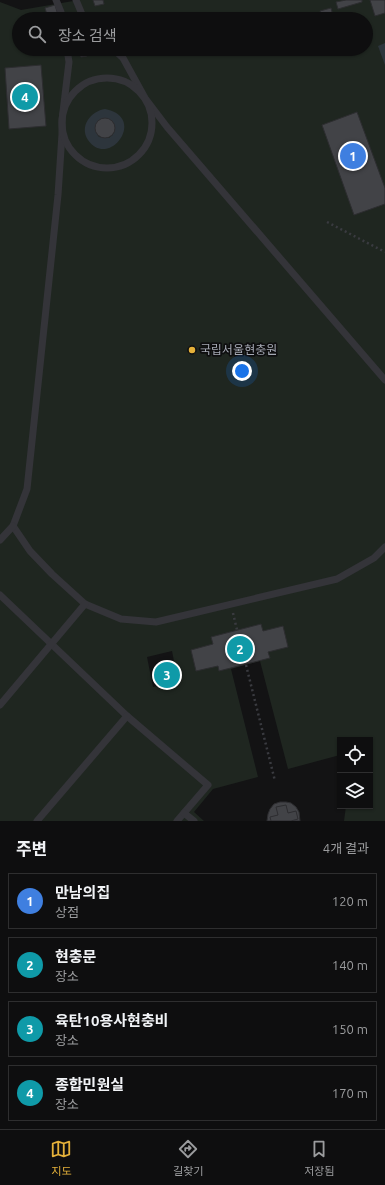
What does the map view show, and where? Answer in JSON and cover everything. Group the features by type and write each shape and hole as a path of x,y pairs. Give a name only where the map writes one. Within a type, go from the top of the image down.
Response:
{"lane":[{"path":"56,0 62,12"},
{"path":"76,0 81,12"},
{"path":"0,540 13,526 27,490 58,194 62,120 69,62 68,56"},
{"path":"121,56 145,98 151,112 152,128 148,142 139,155 126,164 111,168 96,167 82,160 71,150 64,136 62,120 65,107 72,94 83,85 96,79 110,78 124,80 136,87 145,98 167,127 385,380"},
{"path":"13,526 52,574 85,604 121,619 156,622 336,579 374,558 385,547"},
{"path":"0,595 127,716 208,785 177,821"},
{"path":"0,705 85,604"},
{"path":"37,821 127,716"},
{"path":"184,813 194,821"}],"path":[{"path":"327,222 385,252"},
{"path":"230,605 237,630"},
{"path":"246,665 275,781"}],"shaded area":[{"name":"국립서울현충원","path":"79,0 385,0 385,821 344,821 346,809 373,809 373,737 337,737 337,756 288,769 260,661 231,669 258,777 213,789 194,812 204,821 0,821 0,2 21,10","holes":["172,651 178,681 153,687 147,657"]},
{"path":"385,43 385,65 378,46"},
{"path":"105,109 117,114 123,121 124,130 120,139 114,145 106,149 97,148 88,140 85,130 91,116 100,110","holes":["103,118 111,120 115,125 114,132 109,138 99,137 95,126"]}],"building":[{"path":"93,0 103,0 104,4 95,6"},
{"path":"346,0 362,0 362,2 338,9 336,2"},
{"path":"370,0 385,0 385,13 375,16"},
{"path":"55,5 57,12 46,12 45,8"},
{"path":"331,8 332,12 320,12"},
{"path":"41,65 46,126 9,129 5,68"},
{"path":"357,112 385,188 385,204 354,215 322,125"},
{"path":"101,118 109,118 115,124 115,132 109,138 101,138 95,132 95,124"},
{"path":"261,624 263,631 283,626 288,647 268,652 270,658 219,671 218,666 196,671 191,650 213,644 211,637"},
{"path":"280,802 291,803 296,807 299,812 300,821 267,821 270,809 274,804"},
{"path":"286,805 288,813 296,811 298,819 291,821 271,821 270,817 278,815 276,807"}],"place":[{"name":"종합민원실","path":"25,97"},
{"name":"만남의집","path":"353,156"},
{"name":"국립서울현충원","path":"192,350"},
{"name":"현충문","path":"240,649"},
{"name":"육탄10용사현충비","path":"167,675"}]}
